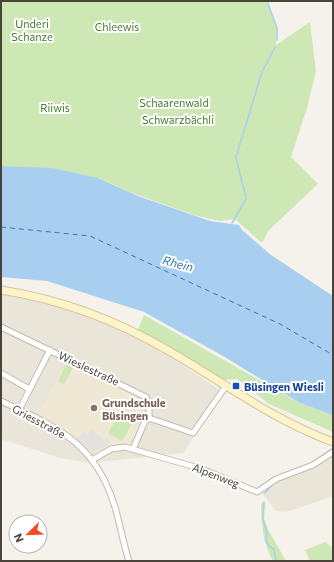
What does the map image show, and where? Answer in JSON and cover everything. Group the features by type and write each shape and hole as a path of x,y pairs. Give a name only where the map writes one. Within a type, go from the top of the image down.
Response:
{"main road":[{"path":"1,290 55,303 108,321 167,350 299,428 333,442"}],"street":[{"name":"Wieslestraße","path":"1,327 146,397 149,404 149,418"},
{"path":"18,410 50,350"},
{"path":"1,373 29,389"},
{"path":"133,449 145,421 149,418 193,432 226,386"},
{"name":"Griesstraße","path":"1,402 61,430 81,446 92,460 109,489 129,561"},
{"name":"Alpenweg","path":"92,460 111,449 125,446 202,468 257,492 276,479 313,465 333,452"}],"shaded area":[{"path":"1,285 111,319 222,391 184,453 90,463 60,458 1,439"},
{"name":"Grundschule Büsingen","path":"67,361 147,401 147,414 130,445 116,444 94,456 62,430 37,416"},
{"path":"92,430 104,440 106,438 110,442 103,449 101,447 94,454 77,439 84,431 88,434"},
{"path":"333,456 333,496 287,512 276,511 262,493 276,482 322,463"}],"green space":[{"name":"Schaarenwald","path":"1,1 266,1 277,28 276,45 310,22 316,71 307,108 291,157 318,184 268,231 262,243 235,219 220,221 197,216 132,193 101,179 1,166"},
{"path":"144,315 300,403 333,415 333,432 269,404 237,379 224,380 138,330"},
{"path":"66,364 73,368 64,384 58,381"},
{"path":"122,409 136,417 122,441 108,433"},
{"path":"261,503 265,503 264,519 269,531 286,561 273,561 263,533"},
{"path":"325,542 333,548 333,561 310,561 305,550"}],"water":[{"name":"Rhein","path":"1,166 52,168 98,178 138,196 210,221 239,225 242,230 271,255 333,296 333,415 300,403 223,356 144,312 47,281 1,277"}],"waterway":[{"path":"267,1 277,28 277,40"},
{"path":"242,183 236,157 262,72 275,47"},
{"path":"243,185 246,197"},
{"path":"232,223 246,199"},
{"path":"310,464 333,448"},
{"path":"265,493 273,484"},
{"path":"264,502 263,519 267,533 266,541 269,546 274,549 276,561"}],"ferry route":[{"path":"1,227 90,236 280,324 333,355"}],"place":[{"name":"Büsingen Wiesli","path":"236,386"},
{"name":"Grundschule Büsingen","path":"94,408"}],"park label":[{"name":"Chleewis","path":"117,26"},
{"name":"Underi Schanze","path":"32,29"},
{"name":"Riiwis","path":"55,107"},
{"name":"Schwarzbächli","path":"178,119"}]}
